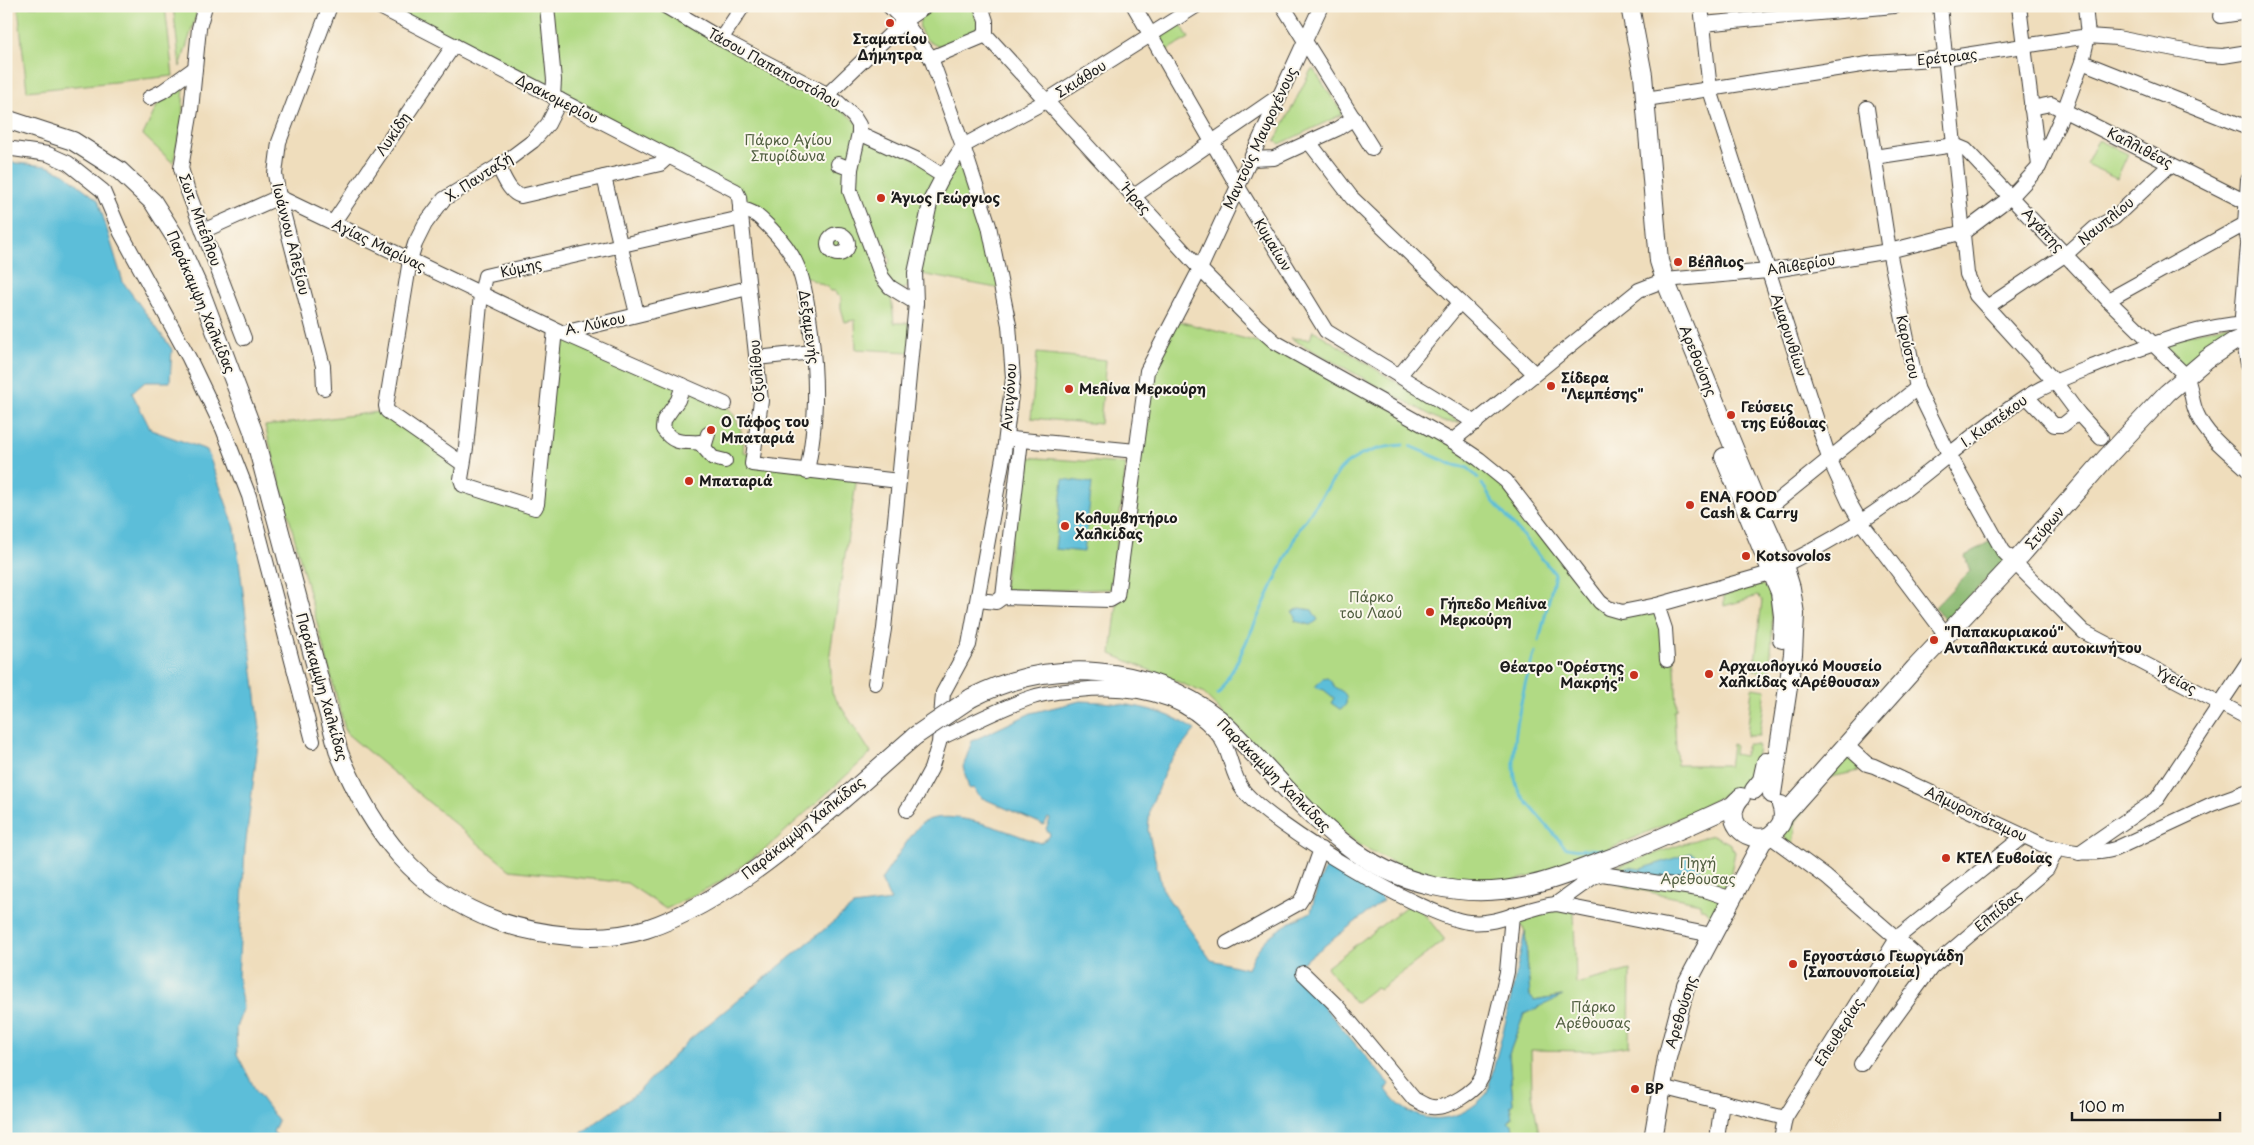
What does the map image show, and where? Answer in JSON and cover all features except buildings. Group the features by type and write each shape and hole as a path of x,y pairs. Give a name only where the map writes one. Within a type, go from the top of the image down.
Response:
{"main road":[{"name":"Αρεθούσης","path":"1619,6 1628,41 1645,238 1746,511 1792,588 1795,622 1793,654 1775,796"},
{"name":"Αρεθούσης","path":"1630,6 1639,44 1646,99 1660,282 1759,510 1779,569 1782,602 1782,656 1762,780 1754,790"},
{"name":"Παράκαμψη Χαλκίδας","path":"6,119 73,141 120,170 153,202 177,240 201,294 253,431 339,753 357,792 380,832 406,863 437,890 475,912 504,923 535,931 594,936 613,935 645,929 702,903 772,857 915,736 971,698 1000,685 1032,676 1081,671 1130,676 1172,690 1200,705 1219,719 1345,844 1387,871 1415,882 1436,887 1483,891 1527,886 1560,877 1646,845 1732,806 1738,800"},
{"name":"Στύρων","path":"1783,816 1849,744 1880,706 2014,563 2106,458 2186,376 2214,354 2247,341"},
{"name":"Στύρων","path":"1775,796 1786,799 1793,794 1851,732 1880,706"},
{"path":"1754,790 1760,790 1775,796 1781,804 1783,816 1779,828 1770,836 1757,839 1741,830 1734,812 1738,800 1754,790"},
{"name":"Παράκαμψη Χαλκίδας","path":"1646,845 1727,822 1741,830"},
{"name":"Αρεθούσης","path":"1733,896 1749,845 1741,830"},
{"name":"Αρεθούσης","path":"1653,1139 1661,1087 1686,985 1762,842 1770,836"}],"street":[{"name":"Σωτ. Μπέλλου","path":"205,6 199,28 190,117 181,168 244,338"},
{"name":"Ιωάννου Αλεξίου","path":"324,388 323,366 279,197 276,174 279,142 330,6"},
{"name":"Δρακομερίου","path":"378,6 736,191"},
{"path":"547,6 557,98"},
{"name":"Τάσου Παπαποστόλου","path":"665,6 827,95 852,114 858,123 859,133"},
{"path":"721,38 743,6"},
{"name":"Αντιγόνου","path":"889,6 904,21 931,58 963,146 989,226 1009,325 1013,378 1006,439 978,600 966,653 943,693 940,738 931,769 918,795 906,810"},
{"path":"827,95 904,21 926,6"},
{"path":"931,58 986,35 986,21 982,6"},
{"name":"Κυμαίων","path":"1134,6 1238,187 1326,331 1476,423"},
{"name":"Σκιάθου","path":"963,146 1046,100 1196,6"},
{"path":"1283,6 1372,148"},
{"name":"Μαντούς Μαυρογένους","path":"1003,597 1107,600 1115,598 1118,593 1147,371 1200,269 1321,6"},
{"name":"Αμαρυνθίων","path":"1701,6 1710,90 1829,458 1860,521 1946,635"},
{"path":"1703,24 1894,6"},
{"path":"1940,6 1967,274 1971,286 1987,308 2055,382 2078,413 2101,438"},
{"path":"2019,6 2039,167"},
{"name":"Αλιβερίου","path":"1452,441 1639,290 1660,282 1768,271 1889,251 1964,232 2012,196 2039,167 2064,111 2082,62 2088,36 2085,6"},
{"path":"2220,16 2248,12"},
{"name":"Ήρας","path":"986,35 1200,269 1257,326 1276,342 1452,441 1479,459 1506,481 1600,602 1608,608"},
{"name":"Ερέτριας","path":"1646,99 1874,63 1946,58 2024,48 2088,36 2117,38 2206,55 2223,56 2248,52"},
{"name":"Λυκίδη","path":"333,223 454,45"},
{"path":"2082,62 2248,128"},
{"path":"149,98 164,91 195,68"},
{"path":"1134,196 1280,96"},
{"name":"Χ. Πανταζή","path":"463,464 387,411 386,406 414,244 425,224 444,199 498,166 541,132 557,98"},
{"name":"Καλλιθέας","path":"2032,108 2051,104 2246,202"},
{"name":"Καρύστου","path":"1867,108 1889,251 1917,388 1948,454 1993,536 2003,552 2014,563"},
{"path":"1251,159 1274,158 1337,129 1354,118"},
{"path":"916,303 890,287 882,277 850,191 845,167 859,133 916,159 943,176"},
{"path":"1309,142 1352,198 1534,373"},
{"path":"1874,157 1954,145"},
{"name":"Αγάπης","path":"1954,145 1966,150 1974,157 2108,300 2186,376"},
{"path":"876,683 884,629 916,303 915,273 931,199 943,176 963,146"},
{"path":"6,148 48,154 68,163 103,191 121,233 189,358 230,446 248,496 313,741"},
{"path":"498,166 516,195 522,196 660,164 669,156"},
{"name":"Ναυπλίου","path":"1987,308 2066,254 2094,228 2114,218 2171,164"},
{"path":"604,177 637,314"},
{"path":"2248,180 2245,224 2248,240"},
{"name":"Οξυλίθου","path":"736,191 740,197 761,401 752,464 807,472 899,481"},
{"path":"203,231 279,197"},
{"name":"Αγίας Μαρίνας","path":"279,197 559,332 725,404"},
{"name":"Δεξαμενής","path":"741,213 753,211 772,230 791,254 799,269 808,311 816,400 807,472"},
{"name":"Κύμης","path":"537,504 535,508 463,485 461,479 481,294 485,276 741,213"},
{"path":"2108,300 2245,224"},
{"path":"848,241 865,233"},
{"path":"2246,318 2248,245"},
{"name":"Α. Λύκου","path":"537,504 559,332 748,288"},
{"path":"1399,376 1460,302"},
{"name":"Ι. Κιαπέκου","path":"1608,608 1622,612 1657,605 1779,569 1822,546 1887,503 1948,454 2027,397 2055,382 2153,344 2208,327 2228,324 2246,318"},
{"path":"2247,341 2248,364"},
{"path":"756,358 813,352"},
{"path":"2186,376 2196,413 2201,423 2248,470"},
{"path":"683,385 678,400 664,420 663,429 668,437 675,441 704,438 713,458 725,461"},
{"path":"1759,510 1776,502 1917,388"},
{"path":"2027,397 2054,425 2063,425 2078,413"},
{"path":"678,400 711,398"},
{"path":"1006,439 1136,451"},
{"path":"978,600 996,602 1003,597 1021,440"},
{"name":"Υγείας","path":"2014,563 2084,632 2248,718"},
{"path":"1657,605 1665,630 1667,660"},
{"path":"2079,853 2157,799 2248,662"},
{"path":"940,738 1044,694 1114,688 1149,692 1182,706 1209,725 1223,742 1236,778 1243,790 1291,831 1398,896 1454,920 1484,923 1532,908 1556,904 1712,935"},
{"name":"Αλμυροπόταμου","path":"1849,744 1867,764 2057,850 2079,853 2102,853 2115,850 2212,804 2248,791"},
{"path":"1770,836 1812,866 1898,937 1931,968"},
{"name":"Ελευθερίας","path":"1781,1139 1785,1118 1898,937 2024,836"},
{"path":"1227,943 1299,903 1305,894 1321,849"},
{"name":"Ελπίδας","path":"1860,1064 1931,968 2047,869 2057,850"},
{"path":"1556,904 1593,877 1602,874 1733,896"},
{"path":"1303,973 1337,1006 1414,1099 1422,1104 1434,1107 1448,1104 1475,1087 1482,1077 1507,972 1512,914"},
{"path":"1661,1087 1785,1118"},
{"path":"1717,1139 1722,1102"}],"green space":[{"path":"18,6 165,6 173,76 27,91"},
{"path":"173,6 199,6 180,67"},
{"name":"Πάρκο Αγίου Σπυρίδωνα","path":"378,6 665,6 821,91 859,125 943,176 963,146 1002,289 916,273 906,288 899,291 890,287 894,323 913,323 910,352 856,349 855,320 845,322 841,308 841,296 837,295 836,291 831,291 827,287 800,274 739,197","holes":["866,233 880,236 890,260 882,277"]},
{"path":"934,6 979,6 982,12 979,33 938,46 933,44 922,34 920,21 921,16"},
{"path":"1751,6 1894,6 1752,19"},
{"path":"1180,23 1189,38 1166,51 1158,37"},
{"path":"1311,70 1314,70 1343,114 1280,144 1275,141"},
{"path":"184,85 182,124 173,163 143,135 159,102"},
{"path":"2098,140 2128,154 2117,178 2086,164"},
{"name":"Πάρκο του Λαού","path":"1174,320 1295,352 1479,459 1608,608 1666,611 1675,667 1677,710 1674,711 1677,765 1727,765 1729,768 1732,744 1735,745 1734,754 1744,756 1747,744 1758,745 1754,777 1745,784 1688,814 1594,856 1553,871 1508,882 1444,880 1413,873 1360,845 1331,823 1304,793 1202,692 1111,654 1142,397"},
{"path":"2228,324 2233,342 2186,376 2153,344"},
{"path":"555,330 727,406 740,428 744,446 743,452 754,454 753,464 857,477 830,653 832,693 871,753 769,846 720,882 666,909 627,883 510,870 346,733 265,426 387,411 463,464 461,479 535,507"},
{"path":"1313,330 1460,422 1443,422 1290,338 1310,339"},
{"name":"Μελίνα Μερκούρη","path":"1037,353 1106,360 1100,424 1031,418"},
{"name":"Κολυμβητήριο Χαλκίδας","path":"1023,457 1126,464 1111,589 1003,591"},
{"path":"1992,540 2005,559 1946,622 1935,607 1970,571 1965,556"},
{"path":"1762,584 1770,591 1772,612 1769,672 1754,671 1762,600 1758,596 1724,606 1724,595"},
{"path":"1752,688 1766,690 1759,736 1747,736"},
{"path":"1851,757 1859,766 1859,771 1826,778 1844,758"},
{"path":"1817,791 1796,822 1793,845 1779,833"},
{"name":"Πηγή Αρέθουσας","path":"1713,835 1729,843 1735,852 1730,877 1712,918 1707,911 1700,908 1700,903 1627,887 1606,870 1701,838"},
{"path":"1408,905 1421,910 1445,940 1379,990 1376,987 1355,1003 1327,967"},
{"name":"Πάρκο Αρέθουσας","path":"1550,909 1574,911 1576,984 1630,970 1629,1046 1593,1051 1531,1050 1532,1094 1540,1139 1511,1139 1507,1123 1512,1118 1510,1106 1513,1104 1509,1054 1524,1014 1561,996 1534,1001 1530,996 1525,931 1516,918"}],"water":[{"path":"6,162 47,166 65,174 98,200 123,282 172,349 170,382 145,382 132,393 151,430 207,450 235,528 260,728 245,849 238,976 243,1009 236,1028 237,1054 256,1091 278,1121 273,1132 281,1139 6,1139"},
{"path":"1063,479 1092,483 1084,552 1055,549"},
{"path":"1300,608 1312,610 1318,620 1311,625 1295,621 1296,616 1292,612"},
{"path":"1327,678 1346,695 1346,704 1341,710 1331,703 1334,698 1324,690 1315,687 1322,679"},
{"path":"1080,701 1140,707 1169,716 1195,730 1168,764 1150,808 1148,830 1163,891 1211,960 1248,969 1265,940 1281,928 1311,912 1318,884 1328,863 1337,861 1370,886 1384,900 1293,970 1389,1084 1386,1089 1396,1102 1408,1111 1421,1116 1449,1117 1463,1112 1476,1104 1487,1093 1506,1020 1525,931 1530,996 1534,1001 1563,996 1524,1014 1509,1054 1513,1104 1510,1106 1512,1118 1508,1122 1512,1124 1513,1130 1509,1134 1511,1139 573,1139 636,1094 689,1040 853,906 891,901 881,880 922,823 934,818 948,817 981,823 1040,843 1049,837 1050,834 1046,829 1050,819 1048,818 1044,825 980,797 973,788 969,789 963,767 972,741 1031,713"},
{"name":"Πηγή Αρέθουσας","path":"1690,853 1695,855 1701,867 1699,884 1627,874 1623,869 1628,867 1641,869"}],"waterway":[{"path":"1218,694 1235,666 1299,529 1340,470 1361,455 1386,447 1403,445"},
{"path":"1410,446 1454,465 1468,468 1478,478"},
{"path":"1482,484 1493,501 1555,574 1539,641"},
{"path":"1535,652 1517,725 1514,765 1516,782 1521,795 1565,847 1603,851"}],"place":[{"name":"Σταματίου Δήμητρα","path":"890,23"},
{"name":"Άγιος Γεώργιος","path":"881,198"},
{"name":"Βέλλιος","path":"1678,262"},
{"name":"Σίδερα \"Λεμπέσης\"","path":"1551,386"},
{"name":"Μελίνα Μερκούρη","path":"1069,389"},
{"name":"Γεύσεις της Εύβοιας","path":"1731,415"},
{"name":"Ο Τάφος του Μπαταριά","path":"711,430"},
{"name":"Μπαταριά","path":"689,481"},
{"name":"ENA FOOD Cash & Carry","path":"1690,505"},
{"name":"Κολυμβητήριο Χαλκίδας","path":"1065,526"},
{"name":"Kotsovolos","path":"1746,556"},
{"name":"Γήπεδο Μελίνα Μερκούρη","path":"1430,612"},
{"name":"\"Παπακυριακού\" Ανταλλακτικά αυτοκινήτου","path":"1934,640"},
{"name":"Αρχαιολογικό Μουσείο Χαλκίδας «Αρέθουσα»","path":"1709,674"},
{"name":"Θέατρο \"Ορέστης Μακρής\"","path":"1634,675"},
{"name":"ΚΤΕΛ Ευβοίας","path":"1946,858"},
{"name":"Εργοστάσιο Γεωργιάδη (Σαπουνοποιεία)","path":"1793,964"},
{"name":"BP","path":"1635,1089"}]}
